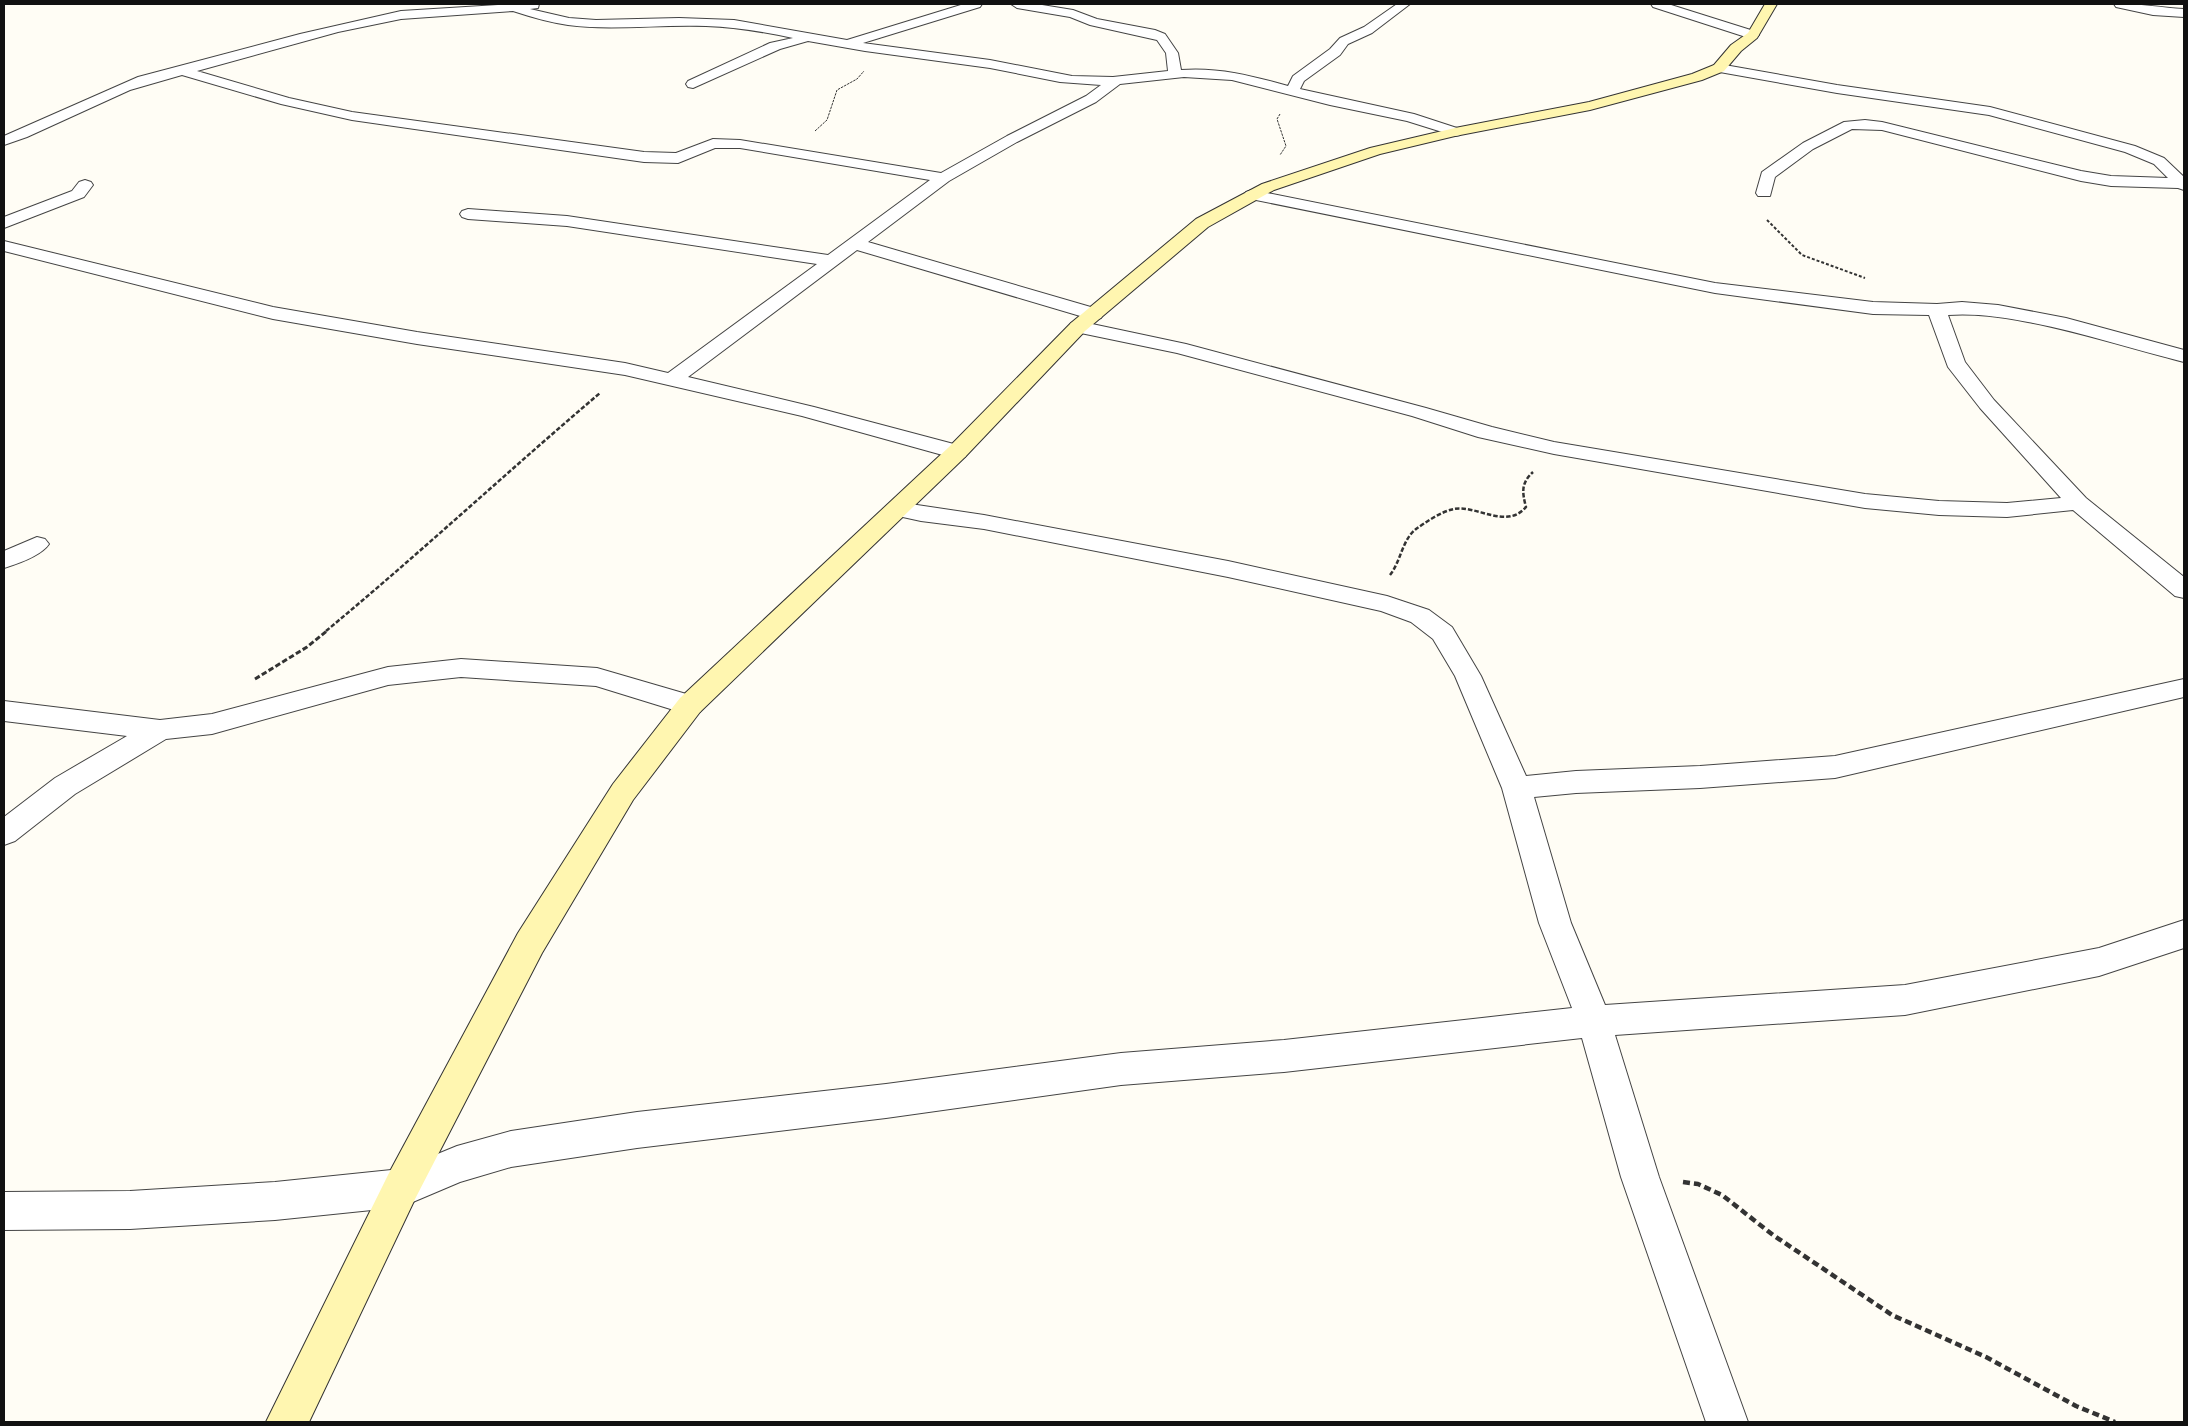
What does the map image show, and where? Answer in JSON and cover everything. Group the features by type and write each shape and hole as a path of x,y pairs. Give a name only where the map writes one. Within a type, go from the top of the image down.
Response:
{"street":[{"path":"4,141 143,80 184,71 318,33 380,19 439,11 516,8 543,4"},
{"path":"846,44 976,4"},
{"path":"1017,4 1073,14 1094,22 1150,33 1161,37 1172,53 1175,74"},
{"path":"1295,93 1298,79 1336,52 1344,41 1368,30 1404,4"},
{"path":"1657,4 1753,35"},
{"path":"287,1422 401,1188 530,943 623,792 690,705 957,452 1086,320 1202,223 1255,194 1375,151 1455,132 1618,99 1697,77 1719,68 1736,48 1753,35 1772,4"},
{"path":"2120,4 2153,11 2184,13"},
{"path":"516,8 529,14 567,22 592,24 710,22 735,24 882,50 990,64 1064,79 1116,81 1175,74 1218,74 1440,125 1455,132"},
{"path":"693,84 775,46 812,37"},
{"path":"1719,68 1837,89 1990,111 2130,149 2159,161 2182,184"},
{"path":"184,71 286,101 352,116 644,157 678,158 706,145 721,142 943,178"},
{"path":"673,380 943,178 1012,138 1091,99 1116,81"},
{"path":"1764,193 1768,175 1782,163 1834,132 1856,124 1882,126 2081,176 2111,181 2182,184"},
{"path":"4,223 78,194 85,185"},
{"path":"1255,194 1715,288 1873,308 1937,310 1962,308 1998,311 2066,324 2184,356"},
{"path":"468,214 567,221 833,261"},
{"path":"856,244 899,259 1014,289 1086,320 1179,348 1419,412 1486,432 1554,448 1865,501 1939,508 2007,510 2078,504"},
{"path":"4,246 273,313 417,338 625,369 807,411 957,452"},
{"path":"1937,310 1955,363 1987,404 2078,504 2184,590"},
{"path":"897,509 984,522 1228,569 1365,599 1420,616 1443,633 1468,676 1517,788 1555,923 1594,1021 1640,1177 1727,1422"},
{"path":"4,560 37,544"},
{"path":"4,711 160,730 212,724 388,676 461,668 598,677 690,705"},
{"path":"1517,788 1576,782 1700,778 1835,768 2184,688"},
{"path":"4,833 65,786 160,730"},
{"path":"4,1211 130,1210 276,1201 401,1188 457,1164 511,1149 637,1130 886,1101 1121,1069 1284,1056 1594,1021 1916,998 2099,962 2184,934"}],"path":[{"path":"793,153 827,120 837,90 861,76 882,50"},
{"path":"1255,194 1258,182 1269,164 1286,146 1277,116 1295,93"},
{"path":"1767,220 1802,255 1870,280"},
{"path":"249,682 307,647 397,572 625,369"},
{"path":"1365,599 1400,563 1410,537 1418,527 1446,511 1469,509 1506,518 1522,513 1526,507 1521,488 1523,480 1546,462 1554,448"},
{"path":"1640,1177 1698,1184 1722,1195 1773,1235 1892,1315 1986,1357 2076,1406 2115,1422"}]}
